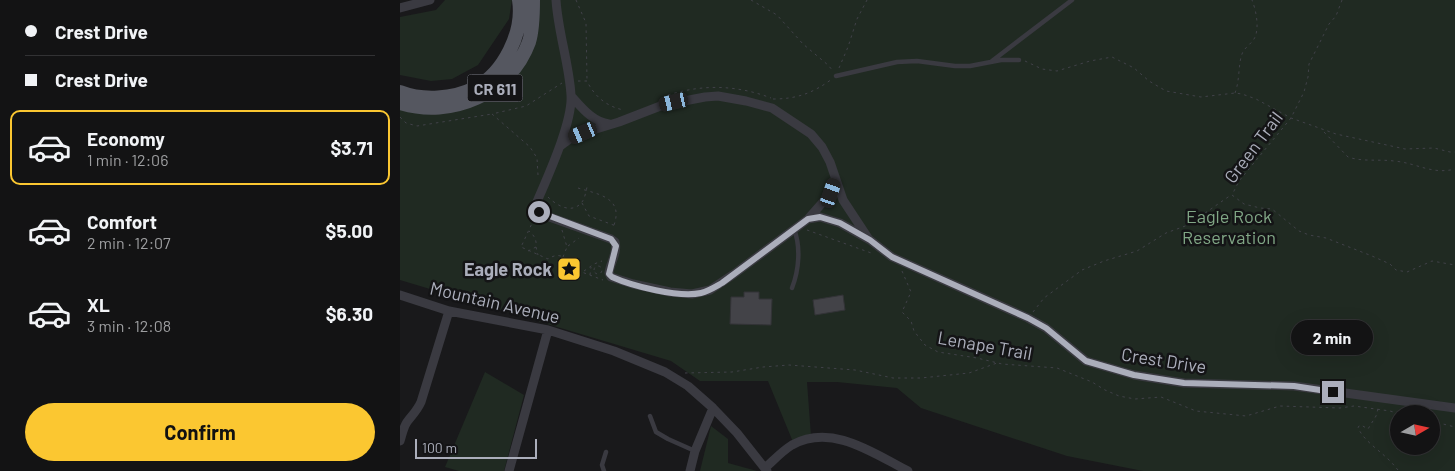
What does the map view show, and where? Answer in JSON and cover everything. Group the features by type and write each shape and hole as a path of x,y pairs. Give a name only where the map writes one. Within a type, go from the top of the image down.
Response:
{"main road":[{"name":"CR 611","path":"400,92 410,96 450,96 474,88 487,80 507,57 517,34 519,0"},
{"name":"CR 611","path":"400,103 424,108 460,106 492,89 507,77 521,58 529,42 533,0"}],"street":[{"path":"400,8 430,0"},
{"path":"556,0 572,97 560,146 536,204 539,212 615,242 616,250 609,267 609,274 612,277 633,284 670,292 692,294 710,290 799,229 825,202 831,193 835,180"},
{"name":"Crest Drive","path":"560,146 577,135 663,105 684,100 718,96 746,100 772,108 811,134 822,147 830,162 843,200 870,240"},
{"path":"572,97 592,117 607,124 613,123"},
{"name":"Crest Drive","path":"808,219 820,217 840,223 870,240 896,260 1028,318 1046,328 1086,361 1134,375 1184,383 1294,386 1455,408"},
{"name":"Mountain Avenue","path":"400,295 449,311 548,330 614,351 665,372 688,386 713,408 737,433 766,470"},
{"path":"400,441 404,419 417,412 421,402 449,311"},
{"path":"509,471 548,330"},
{"path":"690,471 695,452 713,408"},
{"path":"766,470 791,446 808,440 825,438 855,443 908,471"}],"lane":[{"path":"988,63 1072,0"},
{"path":"836,76 898,62 917,61 970,66 1000,60 1018,60"},
{"path":"792,288 798,267 797,236 799,229"},
{"path":"650,416 656,432 695,452"},
{"path":"604,471 602,465 606,452"}],"path":[{"path":"576,0 587,26 587,80 594,94 602,101 617,109 625,110"},
{"path":"751,0 777,16 803,44 828,64 836,76"},
{"path":"773,99 795,98 806,95 836,76 857,19 868,0"},
{"path":"1235,93 1242,53 1254,39 1256,33 1256,19 1252,0"},
{"name":"Green Trail","path":"1342,0 1336,16 1326,29 1309,64 1304,92 1291,118 1239,181 1232,195 1244,204 1272,209 1299,231 1308,235 1326,238 1372,256 1390,264 1396,270 1407,272 1432,261 1455,265"},
{"path":"1018,60 1031,63 1048,71 1062,71 1090,61 1112,57 1134,68 1149,81 1166,91 1202,98 1235,93 1256,99 1291,118 1322,130 1405,149 1434,148 1455,152"},
{"path":"400,117 406,123 417,126 492,114 526,106 558,85 570,81 587,80"},
{"path":"666,95 718,86 749,91 773,99 780,104"},
{"path":"492,114 530,147 537,158 538,177"},
{"path":"1322,130 1348,157 1367,161 1398,161 1438,172 1455,169"},
{"path":"541,192 550,198 554,204 568,209 574,208 582,202 588,187"},
{"path":"578,188 606,197 612,201 616,212 615,225 589,216 582,202"},
{"path":"1028,318 1044,298 1082,270 1112,258 1137,251 1166,233 1188,225 1232,195"},
{"path":"535,218 521,247 548,259 554,256 563,257 570,263 571,268 604,280"},
{"path":"560,228 568,246"},
{"path":"799,229 881,257"},
{"path":"528,231 535,238 538,255"},
{"path":"563,257 568,246 584,236"},
{"path":"528,251 536,247"},
{"path":"582,272 591,266 607,260"},
{"name":"Lenape Trail","path":"896,260 911,292 902,312 912,321 914,331 925,345 938,352 998,363 1057,368 1092,382 1119,396 1135,399 1161,397 1196,411 1214,414 1246,416 1280,406 1340,408 1354,406 1390,412"},
{"path":"595,277 597,273 602,271 599,267 601,262"},
{"path":"590,275 591,266"},
{"path":"597,273 594,269 597,266 599,267"},
{"path":"686,373 732,372 763,367 789,366 855,370 893,378 921,378 969,373 998,363"},
{"path":"1378,409 1368,429 1361,425 1358,427 1359,430 1362,436 1375,446 1399,471"},
{"path":"1440,423 1455,427"}],"green space":[{"path":"445,0 512,0 509,19 478,65 452,79 431,81 400,75 400,17 436,10"},
{"name":"Eagle Rock Reservation","path":"535,0 1455,0 1455,471 1143,471 1067,456 921,408 897,388 837,382 807,382 811,436 793,442 768,381 700,381 671,361 400,280 400,103 446,108 515,69"},
{"path":"485,372 524,395 504,471 459,471 445,467"},
{"path":"711,426 728,439 728,463 757,471 700,471"}],"building":[{"path":"744,292 759,292 759,299 772,299 771,325 730,324 731,297 744,297"},
{"path":"843,295 845,310 815,315 813,300"}],"place":[{"name":"Eagle Rock","path":"569,269"}],"route":[{"path":"539,212 615,242 616,250 609,267 609,274 612,277 649,288 692,294 710,290 722,283 808,219 828,218 870,240 892,257 1028,318 1046,328 1086,361 1134,375 1184,383 1294,386 1333,392"}]}
